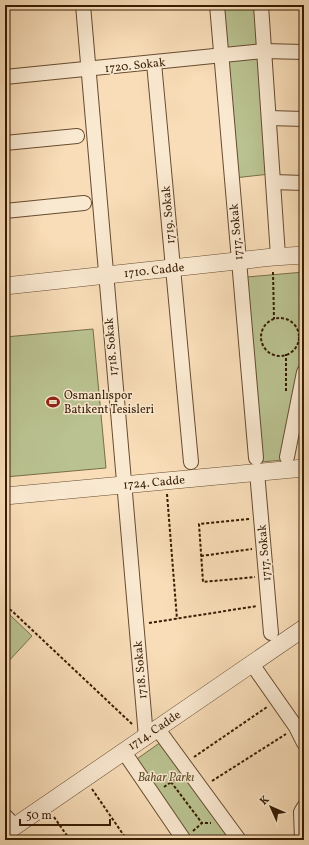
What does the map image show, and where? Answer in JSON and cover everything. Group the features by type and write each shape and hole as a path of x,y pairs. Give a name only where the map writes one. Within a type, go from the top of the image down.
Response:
{"street":[{"name":"1718. Sokak","path":"83,5 136,625 152,732"},
{"name":"1717. Sokak","path":"217,5 271,633"},
{"path":"261,5 273,182 276,256"},
{"name":"1720. Sokak","path":"5,77 264,51 304,52"},
{"name":"1719. Sokak","path":"154,63 191,462"},
{"path":"269,118 304,119"},
{"path":"5,143 77,136"},
{"path":"273,182 304,183"},
{"path":"5,211 84,203"},
{"name":"1710. Cadde","path":"5,286 276,256 304,255"},
{"path":"287,457 304,372"},
{"name":"1724. Cadde","path":"5,496 166,481 256,465 304,468"},
{"name":"1714. Cadde","path":"8,825 45,805 304,628"},
{"path":"252,664 296,727 304,743"},
{"path":"152,732 186,767 239,840"},
{"path":"124,752 184,840"},
{"path":"302,840 301,812 304,807"}],"path":[{"path":"274,319 276,256"},
{"path":"274,319 286,319 292,322 296,327 298,340 292,351 286,354 273,354 267,351 262,344 261,332 268,322 274,319"},
{"path":"298,340 304,340"},
{"path":"286,354 286,394 299,396"},
{"path":"166,481 177,619"},
{"path":"261,518 199,524 203,582 266,576"},
{"path":"201,556 263,547"},
{"path":"136,625 268,604"},
{"path":"5,607 12,610 152,732"},
{"path":"153,795 171,782 186,767 278,700"},
{"path":"201,788 296,727"},
{"path":"85,778 127,840"},
{"path":"171,782 202,823 214,825"},
{"path":"45,805 70,840"},
{"path":"195,828 202,823"}],"green space":[{"path":"220,5 256,5 270,174 234,178"},
{"path":"304,272 304,338 283,460 261,462 247,277"},
{"name":"Osmanlıspor Batıkent Tesisleri","path":"93,329 106,468 5,477 5,337"},
{"path":"10,615 32,636 5,665 5,620"},
{"name":"Bahar Parkı","path":"161,742 232,840 190,840 134,761"}],"place":[{"name":"Osmanlıspor Batıkent Tesisleri","path":"53,402"}]}
